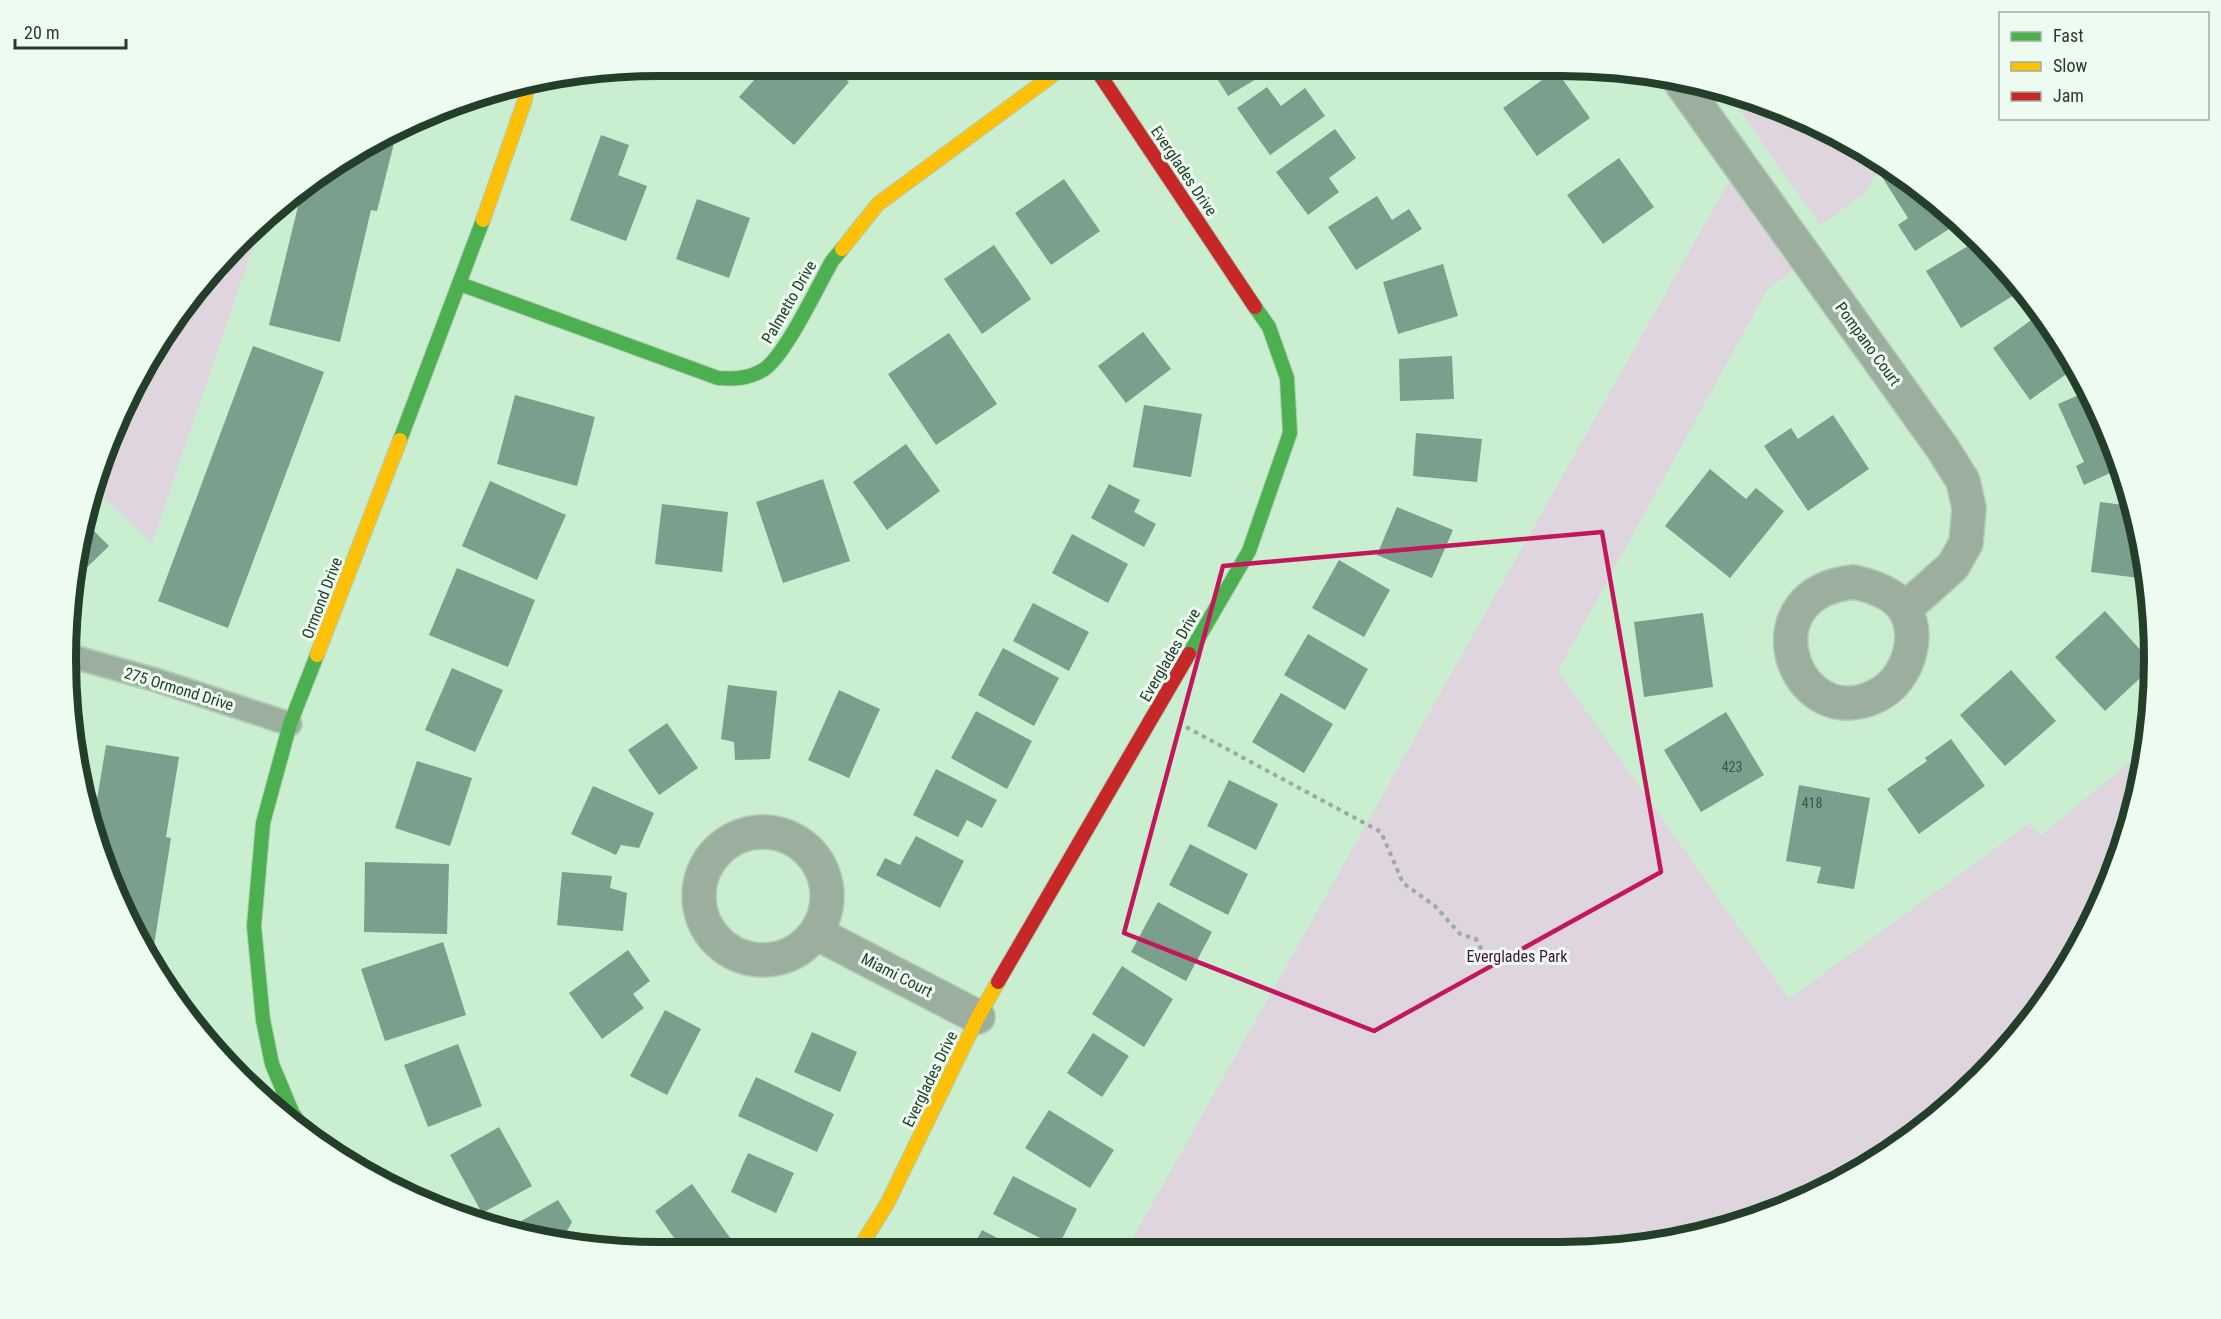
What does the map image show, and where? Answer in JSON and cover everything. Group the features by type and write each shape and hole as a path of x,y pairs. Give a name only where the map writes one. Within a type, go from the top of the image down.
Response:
{"street":[{"name":"Palmetto Drive","path":"460,284 718,378 742,379 764,370 780,354 832,261 878,204 1052,76"},
{"name":"Everglades Drive","path":"863,1242 887,1204 978,1017 1249,551 1290,433 1287,378 1269,327 1101,76"},
{"name":"Pompano Court","path":"1686,90 1943,449 1963,481 1969,508 1966,543 1953,566 1905,609"},
{"name":"Ormond Drive","path":"292,1111 272,1064 263,1020 254,926 263,823 290,724 460,284 526,92"},
{"name":"Miami Court","path":"816,933 978,1017"}],"lane":[{"name":"275 Ormond Drive","path":"76,658 156,680 290,724"}],"path":[{"path":"1156,711 1381,832 1403,883 1435,906 1460,934 1476,939 1487,960 1497,963"}],"highlighted area":[{"path":"1602,532 1661,872 1374,1031 1124,933 1223,566"}],"green space":[{"path":"1734,103 1785,121 1819,137 1878,171 1865,193 1820,225"},
{"name":"Everglades Park","path":"1729,181 1793,270 1767,290 1558,671 1789,999 2030,823 2040,836 2136,757 2125,810 2114,847 2100,883 2066,951 2024,1014 2000,1044 1946,1098 1885,1144 1853,1164 1785,1198 1749,1212 1675,1231 1638,1238 1600,1241 1131,1242"},
{"path":"256,239 152,543 100,494 107,472 137,402 175,336 221,275"}],"building":[{"path":"758,76 842,76 849,82 794,145 739,97"},
{"path":"1215,76 1261,76 1228,96"},
{"path":"1548,76 1560,76 1590,118 1537,156 1503,108"},
{"path":"1267,87 1281,106 1305,88 1325,116 1270,155 1237,108"},
{"path":"1335,129 1356,158 1329,178 1339,192 1308,215 1276,172"},
{"path":"601,135 629,145 618,175 647,186 626,241 570,220"},
{"path":"395,141 377,211 371,210 340,342 269,325 299,202 336,175"},
{"path":"1619,158 1654,207 1603,244 1567,195"},
{"path":"1885,175 1952,227 1915,251 1898,225 1908,218 1882,177"},
{"path":"1064,179 1100,231 1051,265 1015,213"},
{"path":"1377,196 1392,220 1409,209 1422,229 1356,270 1328,227"},
{"path":"697,199 750,218 729,278 676,259"},
{"path":"1971,244 2015,294 1961,328 1926,271"},
{"path":"994,245 1031,299 982,334 944,279"},
{"path":"1443,264 1458,316 1398,334 1383,282"},
{"path":"2034,318 2068,373 2030,400 1993,348"},
{"path":"1143,332 1171,369 1126,403 1098,366"},
{"path":"949,333 997,404 936,445 888,374"},
{"path":"253,346 324,372 228,628 158,601"},
{"path":"1452,356 1454,399 1400,401 1399,359"},
{"path":"2080,394 2114,471 2084,485 2076,466 2084,462 2058,404"},
{"path":"515,395 595,417 577,486 497,464"},
{"path":"1144,405 1202,414 1191,477 1133,467"},
{"path":"1833,415 1869,469 1808,511 1764,446 1791,428 1798,439"},
{"path":"1416,433 1482,439 1477,482 1413,476"},
{"path":"906,444 940,491 887,530 853,482"},
{"path":"1710,469 1746,499 1756,488 1784,511 1730,578 1665,526"},
{"path":"823,479 850,561 783,583 756,502"},
{"path":"490,481 566,515 537,580 462,546"},
{"path":"1109,484 1140,500 1134,512 1156,524 1144,547 1091,518"},
{"path":"2100,502 2124,505 2139,578 2091,572"},
{"path":"662,504 728,512 722,572 655,564"},
{"path":"1397,507 1453,530 1432,578 1377,555"},
{"path":"92,529 109,546 83,571"},
{"path":"1072,534 1128,564 1108,603 1052,573"},
{"path":"1339,560 1390,590 1364,637 1312,608"},
{"path":"457,568 535,600 508,667 429,635"},
{"path":"1033,603 1089,632 1069,671 1013,641"},
{"path":"2105,611 2144,654 2144,675 2105,711 2055,657"},
{"path":"1703,613 1713,687 1644,697 1634,622"},
{"path":"1308,634 1368,669 1345,710 1284,675"},
{"path":"1003,648 1059,678 1034,726 978,695"},
{"path":"452,668 503,690 475,752 425,730"},
{"path":"2011,670 2056,721 2005,766 1960,715"},
{"path":"728,685 777,691 770,759 735,760 734,742 721,739"},
{"path":"839,690 880,709 849,778 808,760"},
{"path":"1281,693 1333,724 1304,773 1252,742"},
{"path":"976,711 1032,741 1007,789 951,758"},
{"path":"1726,712 1764,775 1701,812 1664,750"},
{"path":"667,723 698,768 659,795 628,750"},
{"path":"1951,739 1985,786 1919,834 1887,789 1927,761 1925,758"},
{"path":"106,745 179,757 166,837 171,838 154,948 121,883 96,808"},
{"path":"417,761 472,778 450,846 395,828"},
{"path":"936,769 997,800 982,828 967,820 958,837 913,815"},
{"path":"1229,780 1278,804 1256,850 1207,826"},
{"path":"1799,785 1870,798 1854,889 1817,883 1821,867 1786,861"},
{"path":"593,786 654,813 639,848 621,845 616,855 571,834"},
{"path":"916,836 964,861 940,908 876,875 885,858 900,865"},
{"path":"1190,844 1248,874 1228,915 1169,885"},
{"path":"365,862 449,864 447,934 364,932"},
{"path":"562,872 612,876 610,888 627,893 623,931 557,925"},
{"path":"1158,902 1212,932 1186,981 1131,952"},
{"path":"443,942 466,1015 385,1041 361,969"},
{"path":"628,950 650,981 633,994 644,1008 602,1039 569,993"},
{"path":"1122,966 1173,999 1144,1047 1092,1014"},
{"path":"665,1010 701,1029 667,1095 630,1076"},
{"path":"812,1032 857,1052 840,1092 794,1072"},
{"path":"1093,1033 1129,1056 1102,1097 1067,1073"},
{"path":"458,1044 482,1106 428,1127 404,1065"},
{"path":"756,1077 834,1114 817,1152 738,1116"},
{"path":"1049,1110 1114,1150 1090,1188 1025,1148"},
{"path":"499,1127 532,1186 482,1213 450,1155"},
{"path":"748,1153 794,1173 776,1213 731,1192"},
{"path":"1013,1176 1077,1209 1060,1242 1048,1242 993,1214"},
{"path":"692,1184 733,1242 677,1242 655,1211"},
{"path":"558,1200 572,1222 565,1235 515,1224"},
{"path":"982,1230 1005,1242 975,1242"}],"traffic: fast":[{"path":"400,440 483,220"},
{"path":"460,284 718,378 746,377 763,370 781,351 832,261 842,249"},
{"path":"1189,654 1249,551 1290,433 1287,378 1269,327 1255,307"},
{"path":"292,1111 272,1064 263,1020 254,926 263,823 290,724 317,655"}],"traffic: slow":[{"path":"842,249 878,204 1052,76"},
{"path":"483,220 526,92"},
{"path":"317,655 400,440"},
{"path":"863,1242 887,1204 978,1017 998,982"}],"traffic: jam":[{"path":"1101,76 1255,307"},
{"path":"998,982 1189,654"}]}
